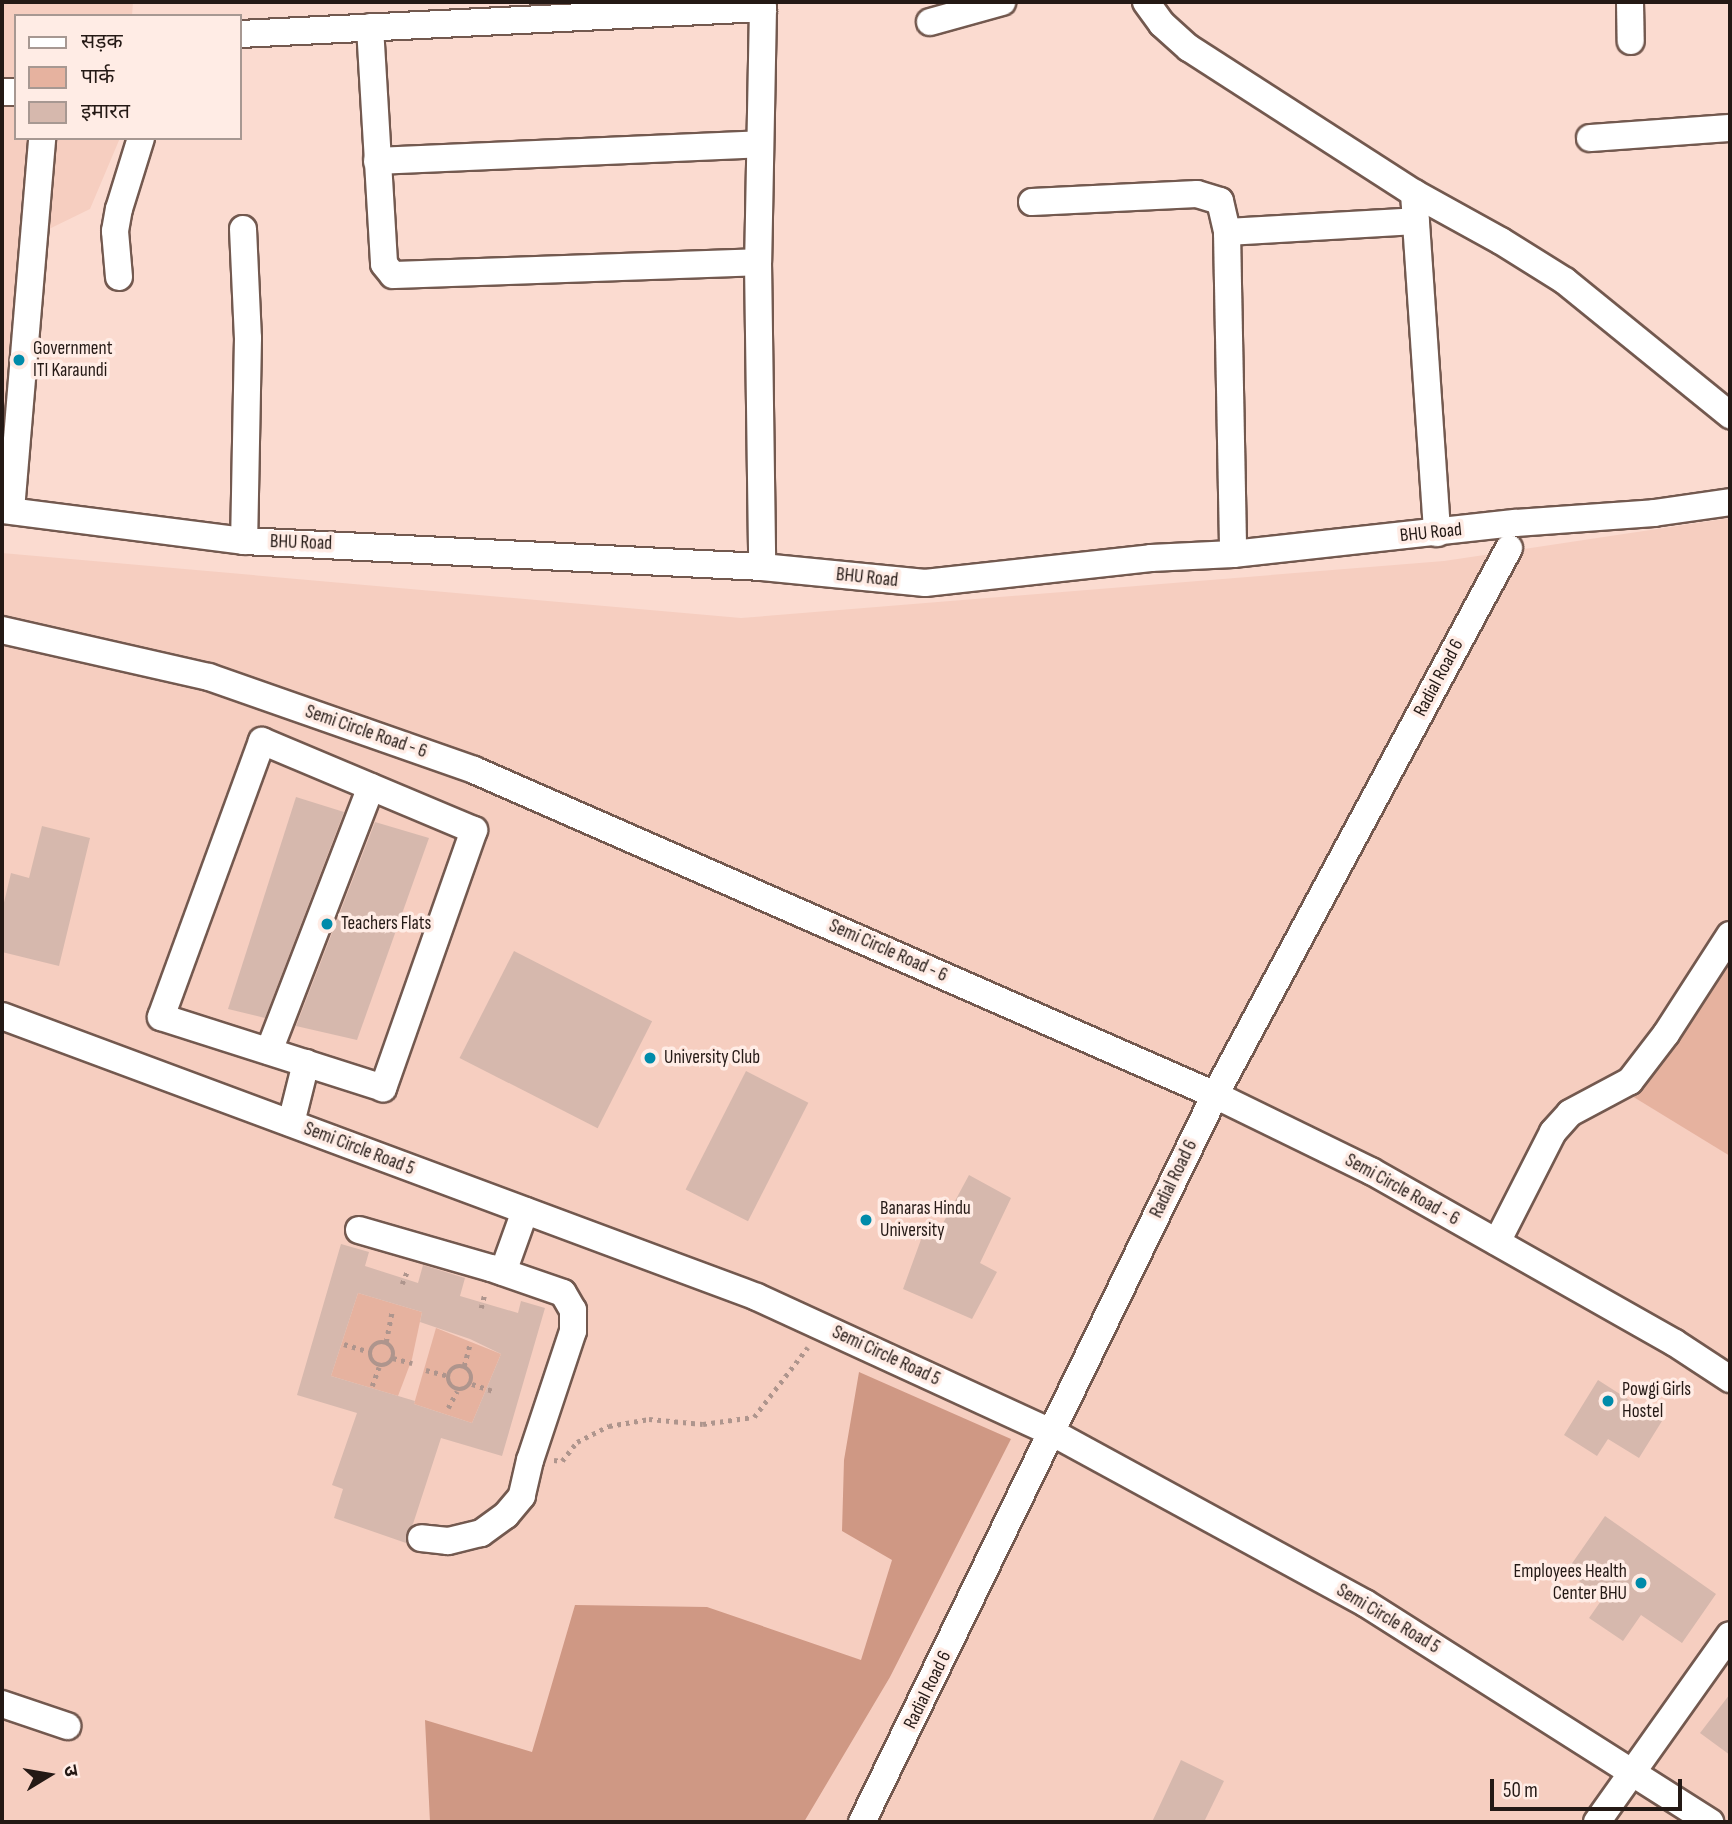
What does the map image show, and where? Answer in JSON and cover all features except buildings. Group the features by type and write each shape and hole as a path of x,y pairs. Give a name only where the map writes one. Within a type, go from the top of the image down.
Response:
{"street":[{"path":"930,22 1002,2"},
{"path":"1146,2 1162,24 1189,48 1414,193 1502,241 1566,281 1728,407"},
{"path":"1630,2 1632,41"},
{"path":"242,34 763,5 758,262 762,567"},
{"path":"370,27 384,264 393,275 758,262"},
{"path":"1590,138 1730,128"},
{"path":"6,510 42,140"},
{"path":"119,278 115,231 118,209 140,140"},
{"path":"377,161 759,144"},
{"path":"1414,193 1437,533"},
{"path":"1032,202 1197,194 1220,201 1227,232 1233,554"},
{"path":"1227,232 1416,221"},
{"path":"243,229 248,338 244,541"},
{"name":"BHU Road","path":"6,510 244,541 762,567 925,583 1151,558 1233,554 1654,513 1730,502"},
{"name":"Radial Road 6","path":"862,1822 1215,1095 1509,548"},
{"name":"Semi Circle Road - 6","path":"2,630 209,677 474,770 1215,1095 1371,1171 1675,1343 1730,1379"},
{"path":"262,741 370,787 474,830 383,1088 161,1017 262,741"},
{"path":"269,1051 370,787"},
{"path":"1497,1242 1553,1132 1570,1113 1630,1081 1666,1034 1730,935"},
{"name":"Semi Circle Road 5","path":"2,1016 757,1297 1053,1433 1365,1603 1710,1822"},
{"path":"291,1123 306,1063"},
{"path":"503,1272 525,1211"},
{"path":"359,1230 503,1272 562,1293 573,1310 573,1331 530,1460 522,1496 506,1515 481,1533 448,1541 421,1538"},
{"path":"1597,1822 1730,1635"},
{"path":"2,1704 67,1726"}],"path":[{"path":"386,1342 392,1310"},
{"path":"530,1460 562,1461 577,1442 609,1426 649,1419 703,1424 754,1418 823,1326"},
{"path":"386,1342 392,1345 393,1358 391,1364 379,1367 371,1361 370,1352 373,1345 386,1342"},
{"path":"464,1366 470,1343"},
{"path":"344,1345 370,1352"},
{"path":"393,1358 412,1363"},
{"path":"448,1376 457,1366 464,1366 472,1373 472,1384 466,1390 457,1391"},
{"path":"372,1386 379,1367"},
{"path":"426,1370 448,1376"},
{"path":"448,1376 449,1383 457,1391"},
{"path":"472,1384 493,1391"},
{"path":"448,1408 457,1391"}],"shaded area":[{"name":"Government ITI Karaundi","path":"2,2 133,2 132,14 14,14 14,140 119,140 90,209 47,230 2,489"},
{"name":"Banaras Hindu University","path":"1730,518 1730,1822 2,1822 2,553 741,618 1444,561"},
{"path":"859,1372 1011,1439 890,1677 804,1822 430,1822 425,1720 532,1752 575,1605 707,1607 861,1660 892,1560 842,1531 844,1460"}],"green space":[{"path":"1730,921 1730,1156 1627,1093"},
{"path":"358,1293 422,1312 412,1359 398,1396 331,1376"},
{"path":"436,1328 501,1354 472,1423 414,1404"}],"place":[{"name":"Government ITI Karaundi","path":"19,360"},
{"name":"Teachers Flats","path":"327,924"},
{"name":"University Club","path":"650,1058"},
{"name":"Banaras Hindu University","path":"866,1220"},
{"name":"Powgi Girls Hostel","path":"1608,1401"},
{"name":"Employees Health Center BHU","path":"1641,1583"}]}
